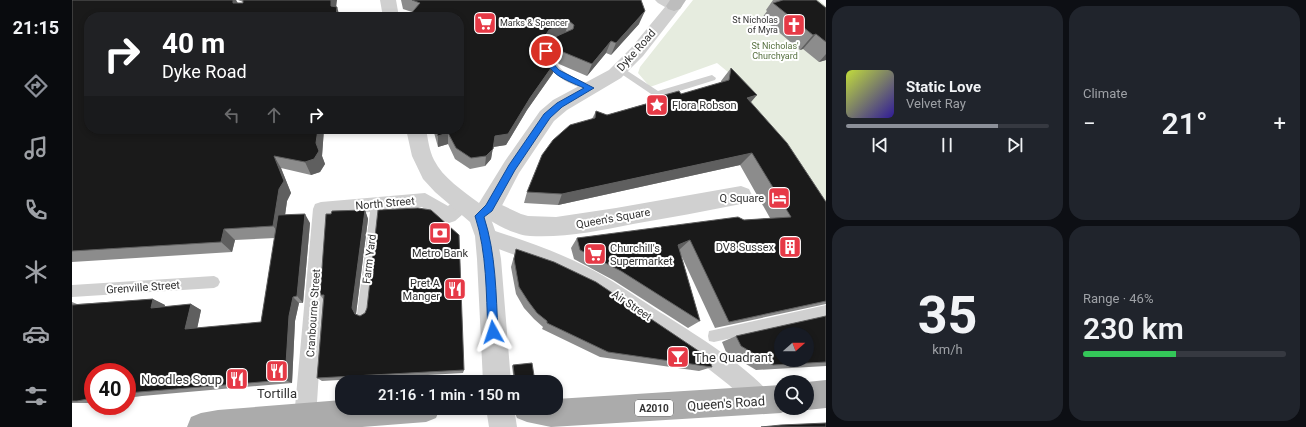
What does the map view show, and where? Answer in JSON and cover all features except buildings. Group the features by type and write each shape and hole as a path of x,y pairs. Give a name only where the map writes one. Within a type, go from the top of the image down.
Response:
{"main road":[{"path":"814,395 826,394"},
{"name":"Queen's Road","path":"563,412 772,400"},
{"path":"212,426 341,415"}],"street":[{"path":"388,0 390,12"},
{"name":"Dyke Road","path":"480,216 547,116 560,105 591,88 620,69 637,52 672,2"},
{"name":"Queen's Square","path":"417,134 420,150 430,172 447,189 480,216 528,226 545,227 616,218 741,195"},
{"name":"North Street","path":"321,209 425,200 449,216 480,216"},
{"name":"Cranbourne Street","path":"305,418 321,209"},
{"path":"480,216 496,375"},
{"name":"Air Street","path":"480,216 529,250 560,263 601,284 695,346 744,383 772,400"},
{"path":"501,415 503,427"}],"lane":[{"path":"566,38 550,45 546,51 548,61 556,72 564,77 591,88"},
{"path":"620,69 657,95 712,78"},
{"name":"Farm Yard","path":"363,314 376,204"},
{"name":"Grenville Street","path":"72,291 214,282"},
{"path":"714,336 826,311"}],"green space":[{"name":"St Nicholas' Churchyard","path":"693,0 819,0 826,6 826,233 728,72 717,63 650,87 638,73 640,67"}],"place":[{"name":"Marks & Spencer","path":"485,23"},
{"name":"St Nicholas of Myra","path":"794,25"},
{"name":"Flora Robson","path":"657,105"},
{"name":"Q Square","path":"779,198"},
{"name":"Metro Bank","path":"440,233"},
{"name":"DV8 Sussex","path":"790,247"},
{"name":"Churchill's Supermarket","path":"595,254"},
{"name":"Pret A Manger","path":"455,289"},
{"name":"The Quadrant","path":"678,357"},
{"name":"Tortilla","path":"277,371"},
{"name":"Noodles Soup","path":"237,379"}],"route":[{"path":"493,332 489,259 486,236 479,216 489,208 512,167 547,116 560,105 591,88 564,77 556,72 548,61 546,51"}]}
